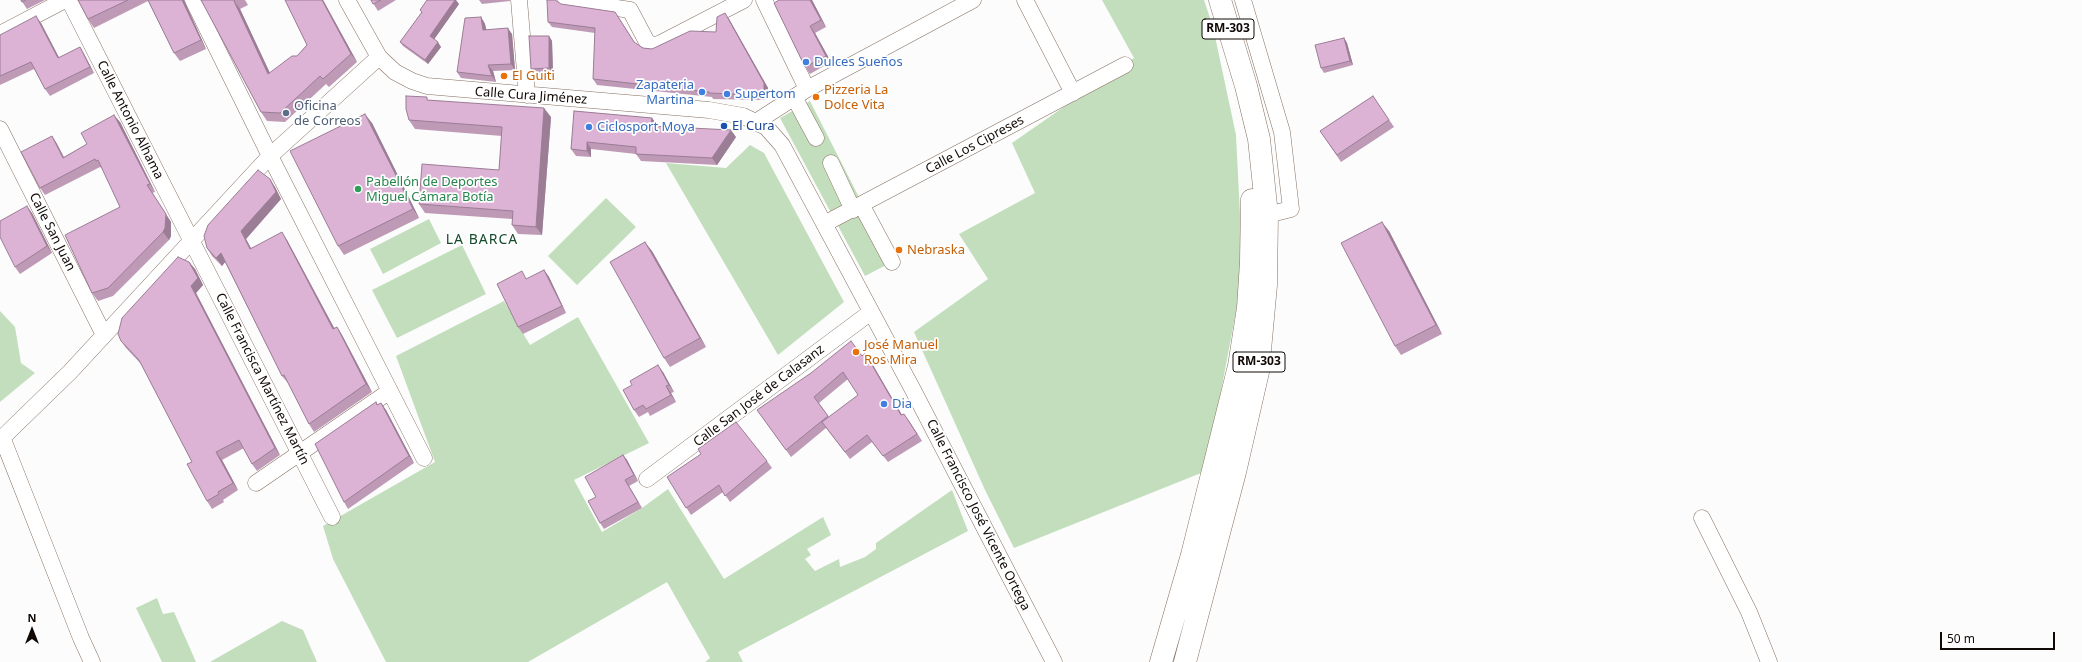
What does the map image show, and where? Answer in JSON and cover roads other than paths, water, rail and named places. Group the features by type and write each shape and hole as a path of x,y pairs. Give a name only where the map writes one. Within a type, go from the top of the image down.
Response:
{"highway":[{"name":"RM-303","path":"1185,662 1235,472 1258,372 1266,285 1267,216 1258,133 1254,113 1220,0"},
{"name":"RM-303","path":"1161,662 1180,601 1230,409 1248,308 1251,262 1251,180 1245,107 1237,58"}],"street":[{"path":"0,34 65,0"},
{"name":"Calle Antonio Alhama","path":"69,0 192,241"},
{"path":"194,0 270,156 424,458"},
{"name":"Calle Cura Jiménez","path":"347,0 380,57 395,72 412,81 427,86 709,110 731,113 756,122"},
{"path":"519,0 527,95"},
{"path":"566,0 630,10 648,44 657,45 744,0"},
{"path":"764,0 801,93 816,138"},
{"path":"756,122 801,93 973,0"},
{"path":"1025,0 1073,93"},
{"path":"1244,0 1282,132 1291,209 1267,216"},
{"path":"92,662 1,438 70,372 270,156 380,57"},
{"name":"Calle Los Cipreses","path":"824,224 858,208 1125,65"},
{"name":"Calle Francisco José Vicente Ortega","path":"756,122 766,127 782,145 1054,662"},
{"name":"Calle San Juan","path":"0,129 104,335"},
{"path":"831,163 892,262"},
{"name":"Calle Francisca Martínez Martín","path":"192,241 332,517"},
{"name":"Calle San José de Calasanz","path":"647,479 871,312"},
{"path":"256,483 390,391"},
{"path":"1702,518 1749,612 1769,662"}],"place":[{"name":"Dulces Sueños","path":"806,62"},
{"name":"El Guiti","path":"504,76"},
{"name":"Zapateria Martina","path":"702,92"},
{"name":"Supertom","path":"727,94"},
{"name":"Pizzeria La Dolce Vita","path":"816,97"},
{"name":"Oficina de Correos","path":"286,113"},
{"name":"El Cura","path":"724,126"},
{"name":"Ciclosport Moya","path":"589,127"},
{"name":"Pabellón de Deportes Miguel Cámara Botía","path":"358,189"},
{"name":"Nebraska","path":"899,250"},
{"name":"José Manuel Ros Mira","path":"856,352"},
{"name":"Dia","path":"884,404"}],"district":[{"name":"LA BARCA","path":"482,240"}]}
